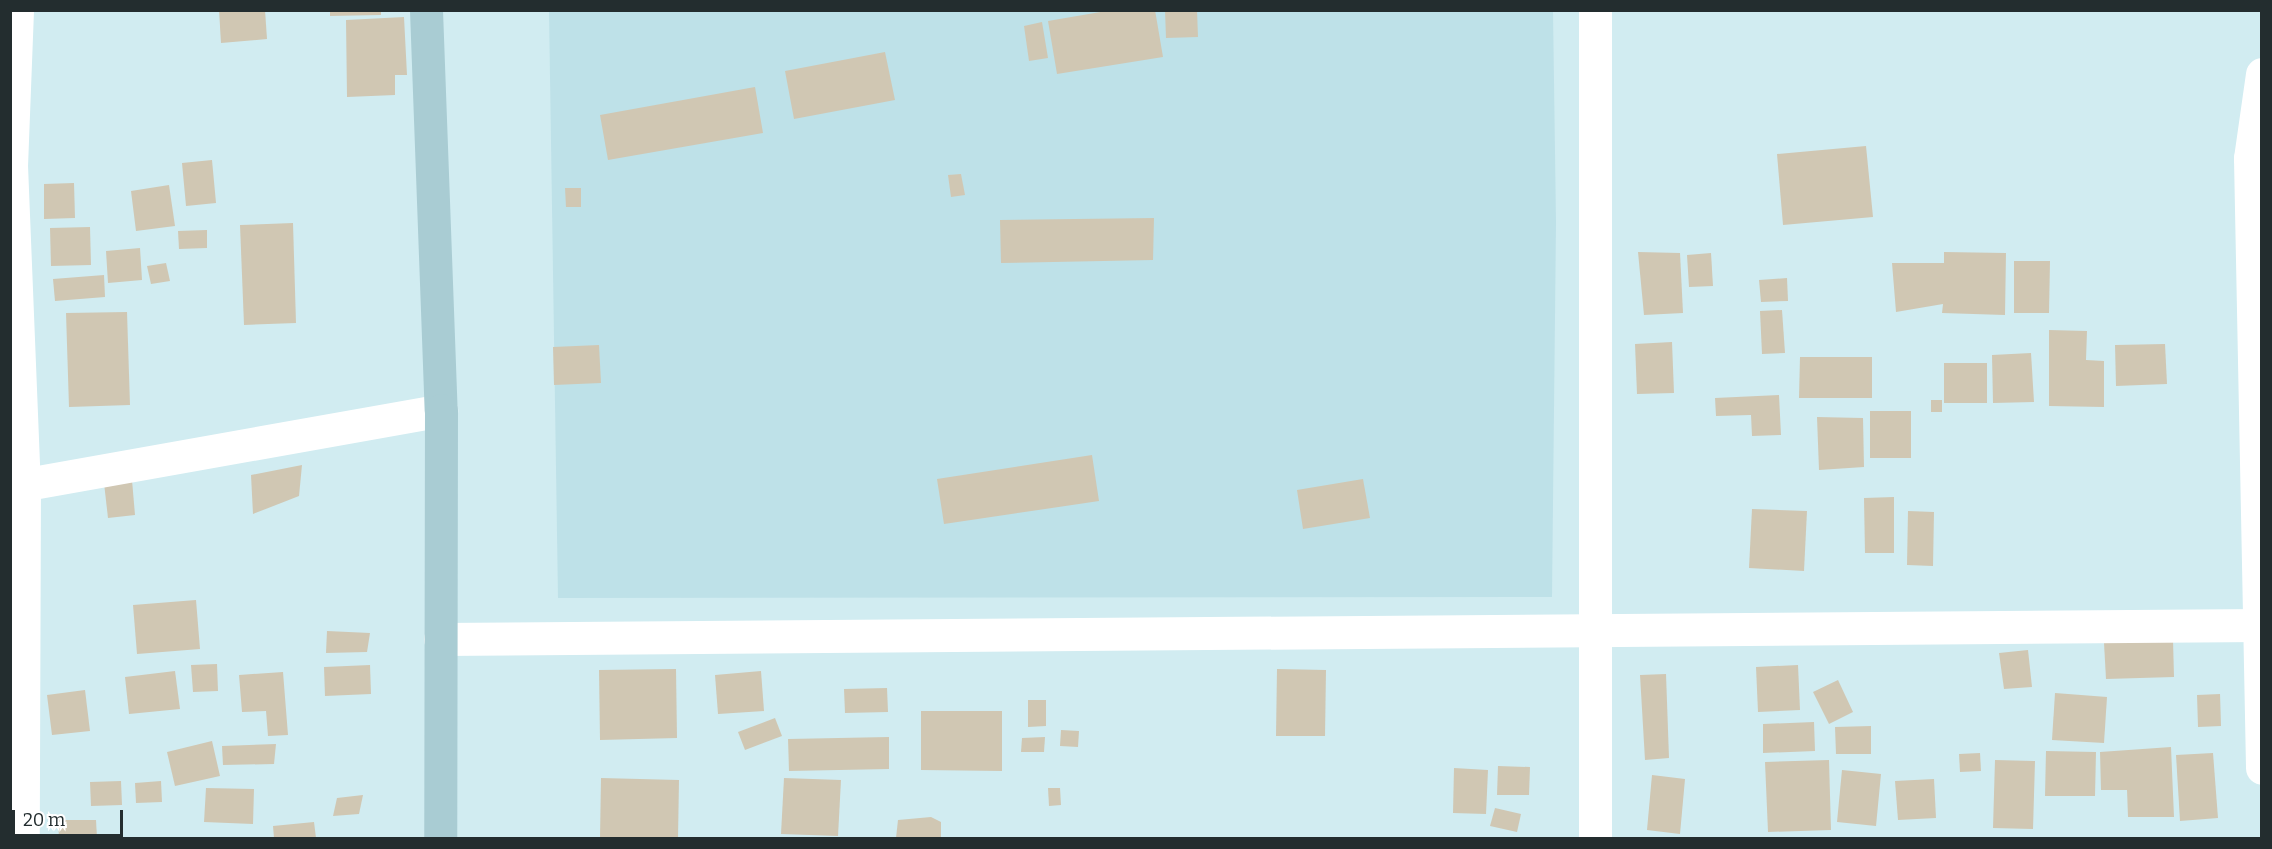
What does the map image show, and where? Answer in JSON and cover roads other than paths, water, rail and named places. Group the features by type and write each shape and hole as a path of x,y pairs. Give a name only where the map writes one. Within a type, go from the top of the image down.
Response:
{"street":[{"path":"17,10 11,165 23,838"},
{"path":"426,10 441,410 440,838"},
{"path":"1594,838 1595,10"},
{"path":"2262,74 2250,158 2262,768"},
{"path":"17,485 441,410"},
{"path":"440,639 2260,626"}]}
